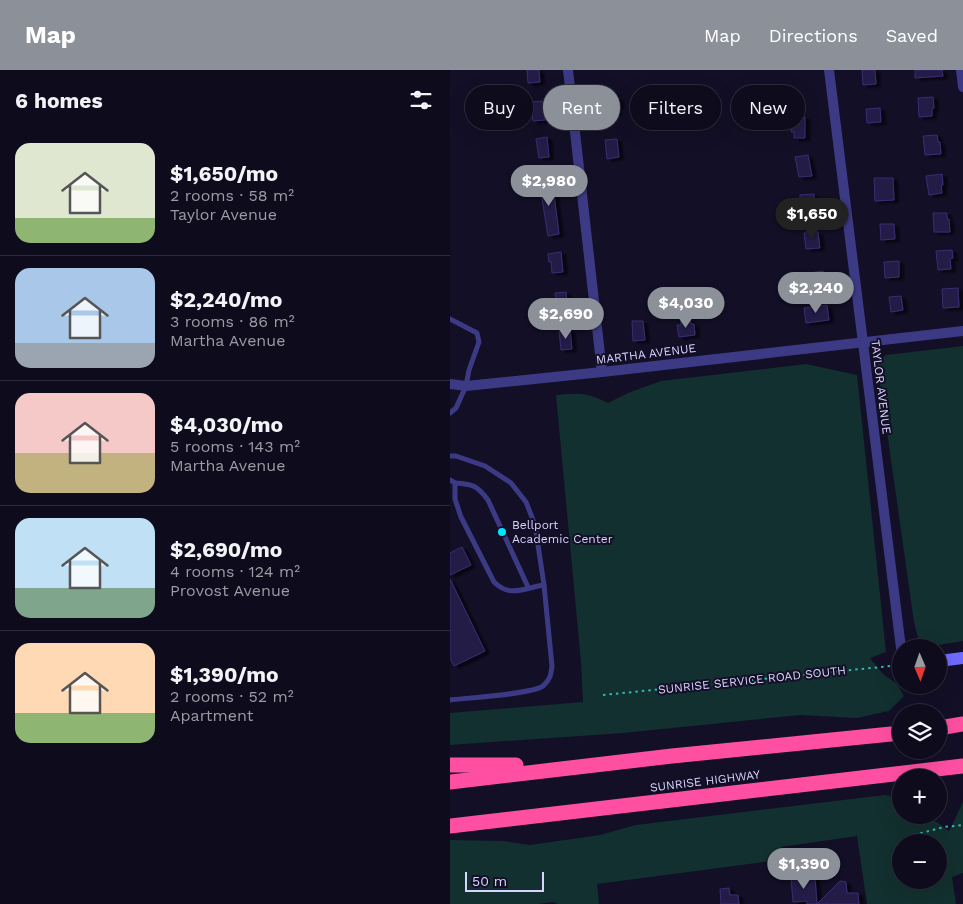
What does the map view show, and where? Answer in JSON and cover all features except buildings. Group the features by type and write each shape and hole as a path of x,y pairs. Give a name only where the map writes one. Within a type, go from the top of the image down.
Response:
{"highway":[{"path":"947,727 963,724"},
{"path":"450,782 672,756 892,734"},
{"path":"450,766 494,766 672,756"},
{"name":"SUNRISE HIGHWAY","path":"450,826 963,766"}],"street":[{"path":"568,70 602,372"},
{"name":"TAYLOR AVENUE","path":"829,70 900,639"},
{"path":"961,70 963,87"},
{"name":"MARTHA AVENUE","path":"450,384 466,386 602,372 963,331"},
{"path":"948,660 963,658"}],"lane":[{"path":"450,319 477,333 479,337 466,386 456,408 450,413"},
{"path":"450,456 456,456 485,466 511,483 526,502 535,525 544,585 552,666 551,678 541,687 528,691 450,700"},
{"path":"528,587 488,500 480,488 452,481 461,517 494,582 502,590 513,592 528,587 544,585"}],"path":[{"name":"SUNRISE SERVICE ROAD SOUTH","path":"603,695 892,666"},
{"path":"914,834 963,825"}],"green space":[{"path":"963,346 963,641 948,643 948,639 918,639 914,622 877,361 886,355"},
{"path":"806,364 857,375 886,652 870,658 883,674 892,680 892,694 903,694 904,696 896,704 892,704 892,708 889,711 857,718 800,715 623,733 450,745 450,713 583,702 581,662 556,395 583,394 608,403 628,393 661,381"},
{"path":"885,795 892,796 892,824 939,824 949,831 963,802 963,873 952,877 956,904 867,904 857,836 781,847 780,860 597,884 599,904 558,904 553,902 538,904 450,904 450,840 503,841 530,845 600,835 636,825"}],"place":[{"name":"Bellport Academic Center","path":"502,532"}]}
